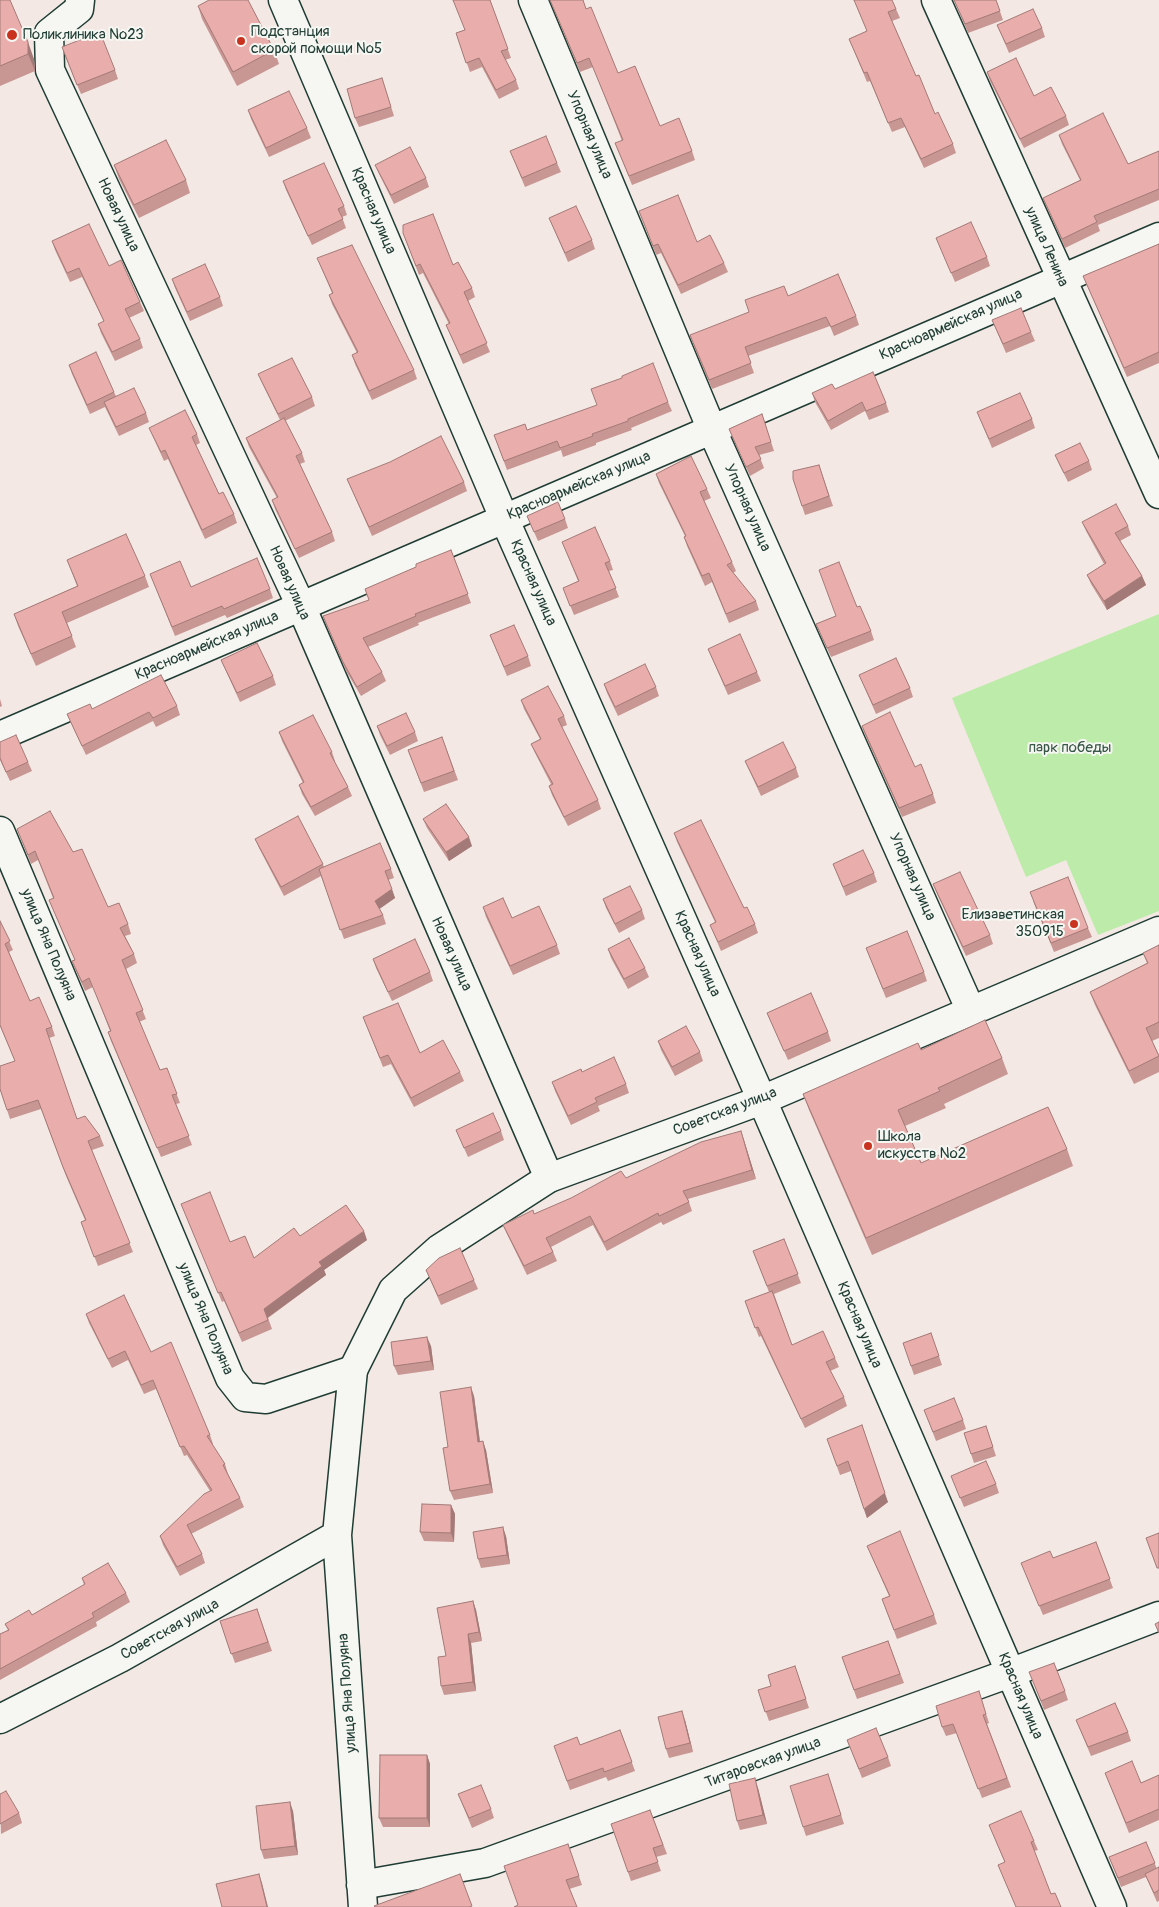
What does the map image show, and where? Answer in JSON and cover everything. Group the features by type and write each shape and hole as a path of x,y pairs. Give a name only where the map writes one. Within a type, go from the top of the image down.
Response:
{"street":[{"name":"Новая улица","path":"80,0 79,8 49,33 50,70 301,606 549,1178"},
{"name":"Красная улица","path":"283,0 504,518 762,1100 1112,1907"},
{"name":"Упорная улица","path":"532,0 712,430 971,1011"},
{"name":"улица Ленина","path":"936,0 1159,494"},
{"name":"Красноармейская улица","path":"0,736 1159,237"},
{"name":"улица Яна Полуяна","path":"0,831 230,1378 245,1397 266,1399 353,1370 337,1535 362,1896"},
{"name":"Советская улица","path":"353,1370 393,1290 439,1249 549,1178 762,1100 1159,932"},
{"name":"Советская улица","path":"0,1719 120,1658 337,1535"},
{"name":"Титаровская улица","path":"362,1896 485,1863 1010,1673 1159,1616"}],"green space":[{"name":"парк победы","path":"1159,614 1159,911 1098,935 1066,860 1026,877 952,698"}],"building":[{"name":"Поликлиника №23","path":"0,0 10,0 28,42 28,54 0,66"},
{"name":"Подстанция скорой помощи №5","path":"209,0 248,0 274,50 233,72 198,6"},
{"path":"453,0 490,0 508,49 501,51 516,80 496,90 479,58 466,63 456,33 465,30"},
{"path":"550,0 583,0 586,9 591,7 618,73 635,66 660,126 679,118 692,151 629,176 615,143 623,140 589,58 577,63"},
{"path":"854,0 892,0 896,9 888,12 916,76 919,75 935,114 938,112 953,144 921,159 901,118 888,123 867,72 864,73 849,39 867,31"},
{"path":"954,0 996,0 1000,11 965,24"},
{"path":"1033,9 1042,28 1006,44 997,25"},
{"path":"100,32 115,70 77,85 62,47"},
{"path":"1016,58 1034,96 1051,87 1066,116 1020,139 987,72"},
{"path":"382,78 391,107 355,118 347,89"},
{"path":"289,91 307,128 266,148 248,110"},
{"path":"1103,113 1128,164 1159,151 1159,189 1094,216 1097,222 1062,239 1043,198 1081,180 1059,135"},
{"path":"546,136 557,163 522,178 510,151"},
{"path":"166,140 186,180 134,205 114,165"},
{"path":"410,147 426,178 391,195 375,165"},
{"path":"324,163 344,206 338,209 343,219 308,236 283,181"},
{"path":"678,195 697,242 710,235 724,263 678,285 658,244 653,246 639,211"},
{"path":"576,206 592,240 565,253 549,218"},
{"path":"433,214 453,265 458,262 472,288 464,292 487,343 460,355 446,325 450,323 420,264 416,266 403,233 403,225"},
{"path":"971,222 987,257 951,273 936,238"},
{"path":"89,224 109,266 121,260 140,302 125,309 140,339 112,352 98,324 104,321 79,268 67,273 52,241"},
{"path":"1159,244 1159,352 1124,368 1083,276"},
{"path":"352,245 414,370 369,391 352,355 358,352 329,295 333,293 317,258"},
{"path":"205,264 220,297 187,312 172,279"},
{"path":"838,274 856,316 831,327 826,317 745,347 751,363 709,380 690,335 749,312 745,300 784,286 788,296"},
{"path":"1021,308 1031,332 1003,344 992,320"},
{"path":"96,352 114,392 87,405 69,365"},
{"path":"292,358 312,397 278,414 258,374"},
{"path":"653,363 668,402 628,419 628,421 592,434 593,436 560,448 557,441 504,461 494,435 525,424 527,430 597,405 591,389 622,378 622,376"},
{"path":"873,372 886,403 866,411 862,402 828,421 812,393 832,384 835,389"},
{"path":"134,388 146,413 116,427 104,402"},
{"path":"1020,393 1032,419 989,439 977,412"},
{"path":"185,410 197,434 192,437 219,494 223,492 234,514 202,530 165,450 161,452 149,428"},
{"path":"762,414 771,442 755,447 761,459 746,467 729,429"},
{"path":"284,418 302,453 296,456 332,532 295,549 272,500 278,497 246,438"},
{"path":"441,436 464,482 369,527 347,479 390,462"},
{"path":"1080,443 1089,461 1064,473 1055,455"},
{"path":"691,456 707,489 700,492 732,562 727,565 756,601 726,614 709,573 702,576 684,537 686,536 656,474"},
{"path":"819,465 829,496 802,506 793,479 793,471"},
{"path":"558,502 565,519 534,532 527,516"},
{"path":"1116,504 1128,526 1115,533 1142,576 1104,601 1087,575 1106,563 1082,522"},
{"path":"595,527 610,561 605,563 616,588 570,606 563,588 579,581 562,542"},
{"path":"126,534 145,576 62,612 72,636 31,654 14,614 78,586 67,560"},
{"path":"451,550 468,594 415,614 416,616 363,638 382,672 357,687 343,662 323,616 369,600 365,589 416,567 416,564"},
{"path":"257,558 270,589 224,609 222,606 172,627 150,574 180,561 191,587"},
{"path":"839,562 857,607 860,606 871,631 827,648 816,624 836,616 819,570"},
{"path":"514,625 528,656 504,667 490,635"},
{"path":"740,634 757,672 725,686 708,649"},
{"path":"257,643 273,676 237,693 221,660"},
{"path":"896,658 910,688 873,705 859,675"},
{"path":"645,664 656,687 615,707 604,684"},
{"path":"161,675 177,706 153,718 149,712 82,746 67,714 90,704 92,709"},
{"path":"548,686 564,716 558,719 598,800 564,817 549,786 553,784 531,744 541,739 521,700"},
{"path":"890,712 915,767 921,764 933,794 899,808 862,726"},
{"path":"406,713 415,732 387,746 377,726"},
{"path":"313,715 348,787 311,807 299,785 304,782 279,732"},
{"path":"16,735 28,762 6,772 0,758 0,742"},
{"path":"442,737 454,771 421,783 408,750"},
{"path":"783,742 796,768 758,787 745,761"},
{"path":"446,804 469,837 446,852 423,819"},
{"path":"50,811 73,852 82,849 108,907 119,903 128,924 120,928 134,954 122,960 143,1010 136,1013 160,1070 167,1068 177,1094 172,1095 189,1136 157,1148 108,1032 111,1031 89,978 82,982 72,961 75,960 49,900 54,898 35,851 28,855 17,829"},
{"path":"298,816 323,864 281,887 255,839"},
{"path":"701,820 744,908 747,907 755,924 718,942 710,925 716,922 674,833"},
{"path":"380,843 391,869 385,871 392,889 375,901 383,915 340,930 319,869"},
{"path":"863,850 874,873 843,887 833,864"},
{"path":"960,872 990,935 963,947 933,884"},
{"path":"1068,877 1088,928 1051,943 1030,892"},
{"path":"630,886 642,910 615,924 603,899"},
{"path":"503,898 512,918 539,906 557,945 510,966 483,907"},
{"path":"0,921 10,941 5,944 30,1001 39,997 52,1027 46,1029 77,1119 85,1116 100,1136 88,1141 130,1243 94,1257 81,1222 86,1220 63,1167 38,1100 7,1110 0,1089 0,1066 15,1061 0,1025"},
{"path":"907,931 924,972 883,989 866,948"},
{"path":"629,938 645,968 624,979 608,949"},
{"path":"415,939 430,972 388,992 373,959"},
{"path":"1159,945 1159,1022 1146,1028 1159,1056 1129,1071 1090,992 1148,963 1143,953"},
{"path":"811,993 828,1032 784,1051 767,1013"},
{"path":"398,1003 420,1053 443,1040 460,1072 411,1098 388,1055 380,1058 363,1017"},
{"name":"Школа искусств №2","path":"985,1020 1002,1058 938,1088 940,1091 898,1110 921,1163 1048,1107 1067,1149 866,1238 803,1094 918,1043 921,1050"},
{"path":"686,1026 700,1052 672,1067 658,1041"},
{"path":"614,1057 626,1084 595,1098 597,1102 568,1116 552,1082 581,1069 582,1072"},
{"path":"493,1113 501,1131 464,1148 456,1130"},
{"path":"741,1131 752,1170 683,1191 689,1202 659,1216 658,1213 604,1242 590,1216 546,1238 553,1252 524,1266 503,1225 533,1210 534,1214 571,1198 621,1171 626,1178 701,1142"},
{"path":"210,1192 230,1242 245,1236 254,1258 294,1228 300,1236 346,1205 364,1231 319,1262 322,1266 264,1309 268,1320 239,1333 221,1292 218,1293 181,1204"},
{"path":"784,1239 798,1274 767,1286 753,1251"},
{"path":"460,1248 474,1280 438,1296 426,1270 439,1258"},
{"path":"772,1291 792,1345 823,1331 835,1358 826,1362 844,1397 801,1419 758,1327 755,1328 745,1301"},
{"path":"124,1295 151,1352 171,1342 210,1435 207,1436 225,1464 223,1465 240,1498 187,1525 202,1554 177,1567 160,1536 204,1494 212,1490 184,1446 180,1447 153,1380 141,1385 125,1351 108,1359 86,1314"},
{"path":"931,1333 939,1356 911,1366 903,1343"},
{"path":"427,1337 431,1361 394,1366 391,1342"},
{"path":"471,1387 478,1442 483,1441 490,1484 450,1491 443,1448 448,1447 440,1392"},
{"path":"954,1398 963,1420 933,1432 924,1410"},
{"path":"862,1425 885,1493 864,1509 848,1461 837,1466 827,1439"},
{"path":"986,1426 993,1447 971,1454 964,1433"},
{"path":"986,1461 996,1484 960,1498 951,1476"},
{"path":"422,1504 451,1505 451,1533 420,1532"},
{"path":"503,1527 507,1555 478,1559 473,1532"},
{"path":"900,1531 934,1615 894,1630 882,1599 890,1596 867,1546"},
{"path":"1159,1533 1159,1568 1157,1568 1146,1538"},
{"path":"1096,1542 1110,1579 1039,1606 1021,1563 1050,1551 1053,1558"},
{"path":"108,1563 126,1593 92,1613 94,1617 0,1669 0,1634 9,1630 5,1624 29,1610 32,1615 85,1584 82,1578"},
{"path":"473,1601 479,1632 468,1634 473,1682 441,1686 438,1657 446,1656 437,1608"},
{"path":"257,1609 268,1642 231,1654 220,1621"},
{"path":"1159,1622 1159,1633 1155,1624"},
{"path":"888,1641 900,1674 854,1690 842,1657"},
{"path":"1054,1663 1065,1691 1041,1701 1029,1672"},
{"path":"795,1666 806,1699 765,1712 758,1690 771,1686 768,1675"},
{"path":"979,1691 986,1714 983,1715 1007,1778 978,1789 953,1724 942,1727 936,1706"},
{"path":"1115,1703 1128,1732 1088,1747 1076,1720"},
{"path":"682,1711 690,1743 666,1749 658,1717"},
{"path":"876,1728 888,1757 859,1769 847,1740"},
{"path":"620,1730 632,1762 604,1772 603,1768 567,1781 554,1746 577,1737 580,1745"},
{"path":"380,1755 427,1755 427,1818 379,1818"},
{"path":"1132,1761 1141,1783 1159,1775 1159,1809 1126,1823 1105,1773"},
{"path":"828,1774 841,1815 803,1827 790,1786"},
{"path":"755,1778 763,1815 737,1821 729,1784"},
{"path":"481,1785 491,1809 469,1818 458,1794"},
{"path":"6,1791 19,1813 0,1824 0,1794"},
{"path":"290,1802 295,1846 261,1850 256,1806"},
{"path":"650,1810 663,1845 653,1848 658,1862 628,1872 611,1824"},
{"path":"1021,1811 1034,1841 1031,1842 1051,1894 1055,1893 1061,1907 1016,1907 998,1865 1005,1862 989,1825"},
{"path":"1146,1842 1155,1863 1118,1878 1109,1857"},
{"path":"568,1844 579,1876 566,1880 577,1907 514,1907 518,1905 504,1866"},
{"path":"1159,1867 1159,1890 1154,1893 1145,1874"},
{"path":"259,1874 267,1907 222,1907 216,1884"},
{"path":"460,1874 472,1906 374,1906"}],"place":[{"name":"Поликлиника №23","path":"12,35"},
{"name":"Подстанция скорой помощи №5","path":"241,41"},
{"name":"Елизаветинская 350915","path":"1074,924"},
{"name":"Школа искусств №2","path":"868,1146"}]}
